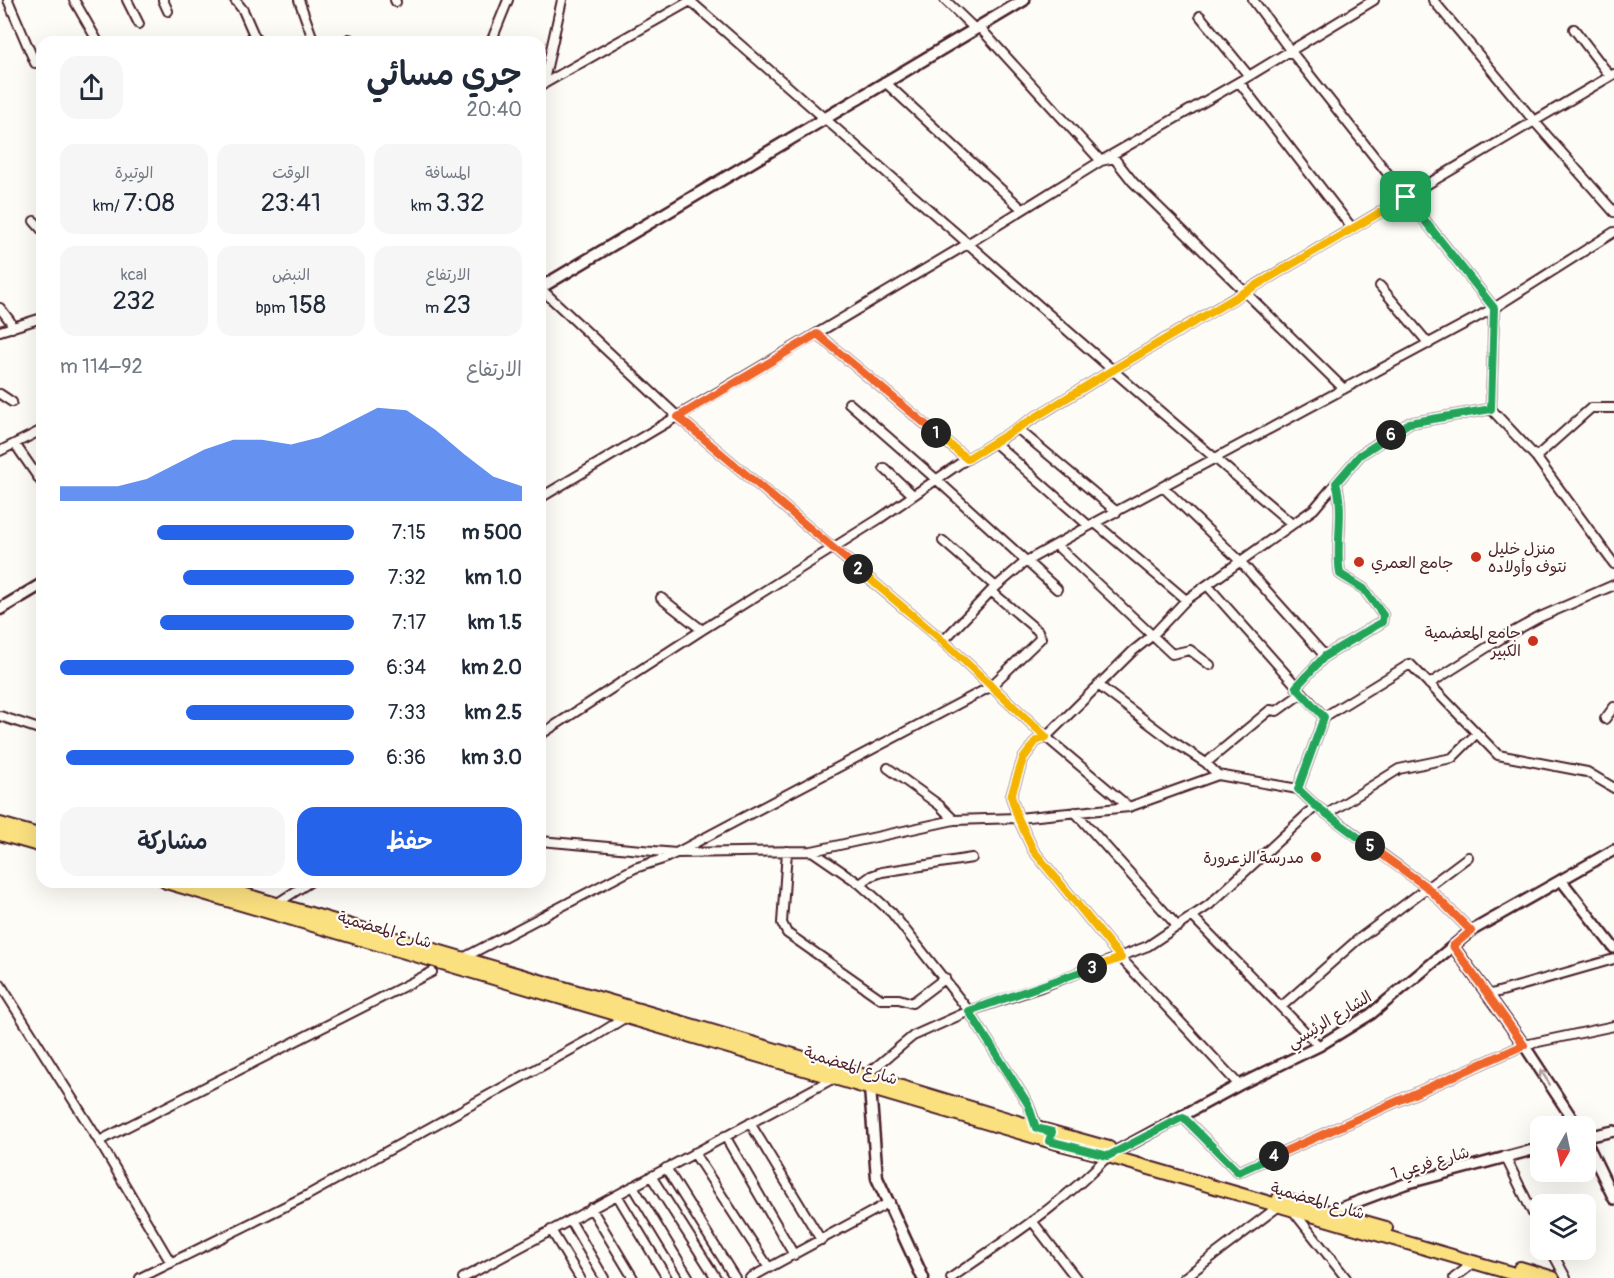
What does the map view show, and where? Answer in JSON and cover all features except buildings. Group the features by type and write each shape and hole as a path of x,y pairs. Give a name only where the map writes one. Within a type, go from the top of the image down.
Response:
{"main road":[{"path":"546,284 1024,0"},
{"path":"0,609 36,588"},
{"path":"0,824 36,834"},
{"path":"0,834 36,844"},
{"name":"شارع المعضمية","path":"191,888 258,904 835,1077 868,1082 1036,1128 1051,1137 1120,1151 1553,1278"},
{"name":"شارع المعضمية","path":"217,888 258,904 276,904 462,958 1108,1156 1528,1278"},
{"path":"868,1082 878,1178 923,1278"}],"street":[{"path":"8,0 35,63"},
{"path":"74,0 95,36"},
{"path":"127,0 139,24"},
{"path":"163,0 168,11"},
{"path":"235,0 243,10 254,36"},
{"path":"299,0 312,36"},
{"path":"493,36 508,0"},
{"path":"546,62 562,0"},
{"path":"546,82 690,0 1214,459 1292,524"},
{"path":"945,0 975,29 981,29 1101,161"},
{"path":"1253,0 1494,308 1491,409 1536,457 1614,564"},
{"path":"546,494 1374,0"},
{"path":"1433,0 1534,122 1614,212"},
{"path":"1200,16 1249,76"},
{"path":"546,731 833,548 967,459 1612,75 1574,29"},
{"path":"885,82 1022,209"},
{"path":"1239,82 1352,228"},
{"path":"1101,161 1114,158 1133,182 1344,389"},
{"path":"943,641 993,589 1026,562 1092,524 1494,308 1614,232"},
{"path":"1380,286 1429,344"},
{"path":"546,294 678,417 943,641 1046,737 1129,807"},
{"path":"0,308 10,321 12,328"},
{"path":"0,331 36,320"},
{"path":"817,334 967,459"},
{"path":"0,394 12,402"},
{"path":"849,403 938,480 1056,589"},
{"path":"1536,457 1591,408 1614,408"},
{"path":"1239,1085 1121,958 1033,850 1018,818 1011,796 1023,759 1036,741 1046,737 1153,635 1186,600 1239,560 1314,509 1360,455 1409,423 1491,409"},
{"path":"1018,429 1117,512"},
{"path":"0,451 36,433"},
{"path":"995,443 1186,600"},
{"path":"15,444 36,474"},
{"path":"884,468 913,495"},
{"path":"1206,763 1270,710 1277,711 1299,690 1325,656 1384,619 1364,589 1340,574 1338,558 1340,497 1336,483"},
{"path":"1163,487 1239,560 1325,656"},
{"path":"462,958 635,868 676,853 990,687 1041,638 1038,631 943,541"},
{"path":"1056,545 1172,654 1190,650 1210,665"},
{"path":"1207,585 1324,717"},
{"path":"1429,684 1540,617 1614,585"},
{"path":"661,598 702,630"},
{"path":"1298,789 1324,717 1410,664 1498,754 1587,771 1614,788"},
{"path":"1098,685 1171,740 1206,763 1218,775"},
{"path":"1605,719 1614,707"},
{"path":"0,717 36,728"},
{"path":"1327,814 1399,769 1452,758 1476,734"},
{"path":"888,768 939,805 954,820"},
{"path":"546,842 676,853 812,851 954,820 1018,818 1129,807 1218,775 1298,789 1316,806 1428,888 1471,931"},
{"path":"868,1082 913,1036 969,1011 1121,958 1148,946 1209,905 1316,806"},
{"path":"1075,812 1178,927"},
{"name":"الشارع الرئيسي","path":"1108,1156 1239,1085 1319,1046 1371,1014 1471,931 1614,850"},
{"path":"787,851 782,923 787,933 881,999 899,999 912,1003 945,978"},
{"path":"812,851 860,884 892,913 945,978 969,1011 1028,1104 1036,1128"},
{"path":"1281,1007 1356,941 1468,857"},
{"path":"860,884 882,872 972,858"},
{"path":"1561,880 1614,948"},
{"path":"276,904 301,888"},
{"path":"1192,916 1319,1046"},
{"path":"1453,946 1524,1045 1570,1116"},
{"path":"1488,995 1614,958"},
{"path":"99,1141 432,972"},
{"path":"0,984 99,1141 171,1263"},
{"path":"140,1278 306,1196 594,1037 627,1016"},
{"path":"1183,1117 1238,1172 1524,1045 1614,1026"},
{"path":"463,1278 835,1077"},
{"path":"750,1123 821,1240"},
{"path":"1596,1136 1614,1131"},
{"path":"725,1136 794,1255"},
{"name":"شارع فرعي 1","path":"1330,1212 1405,1184 1530,1150"},
{"path":"694,1153 769,1268"},
{"path":"951,1278 1032,1221 1093,1172 1108,1156"},
{"path":"1505,1156 1530,1207"},
{"path":"1596,1160 1614,1199"},
{"path":"666,1168 735,1278"},
{"path":"651,1176 716,1278"},
{"path":"633,1186 689,1278"},
{"path":"617,1195 667,1278"},
{"path":"750,1278 890,1202"},
{"path":"1184,1278 1279,1206"},
{"path":"591,1208 633,1278"},
{"path":"1293,1210 1346,1278"},
{"path":"570,1220 604,1278"},
{"path":"1032,1221 1076,1278"},
{"path":"551,1230 580,1278"},
{"path":"1556,1260 1566,1278"},
{"path":"1454,1278 1475,1262"}],"place":[{"name":"منزل خليل نتوف وأولاده","path":"1476,557"},
{"name":"جامع العمري","path":"1359,562"},
{"name":"جامع المعضمية الكبير","path":"1533,641"},
{"name":"مدرسة الزعرورة","path":"1316,857"}],"route":[{"path":"1406,197 1494,308 1491,409 1409,423 1360,455 1336,483 1340,497 1338,558 1340,574 1364,589 1384,619 1325,656 1296,687 1324,717 1298,789 1316,806 1428,888 1471,931 1453,946 1524,1045 1238,1172 1183,1117 1108,1156 1049,1141 1052,1132 1036,1128 1028,1104 969,1011 1121,958 1033,850 1018,818 1011,796 1023,759 1036,741 1046,737 943,641 678,417 817,334 967,459 1406,197"}]}
